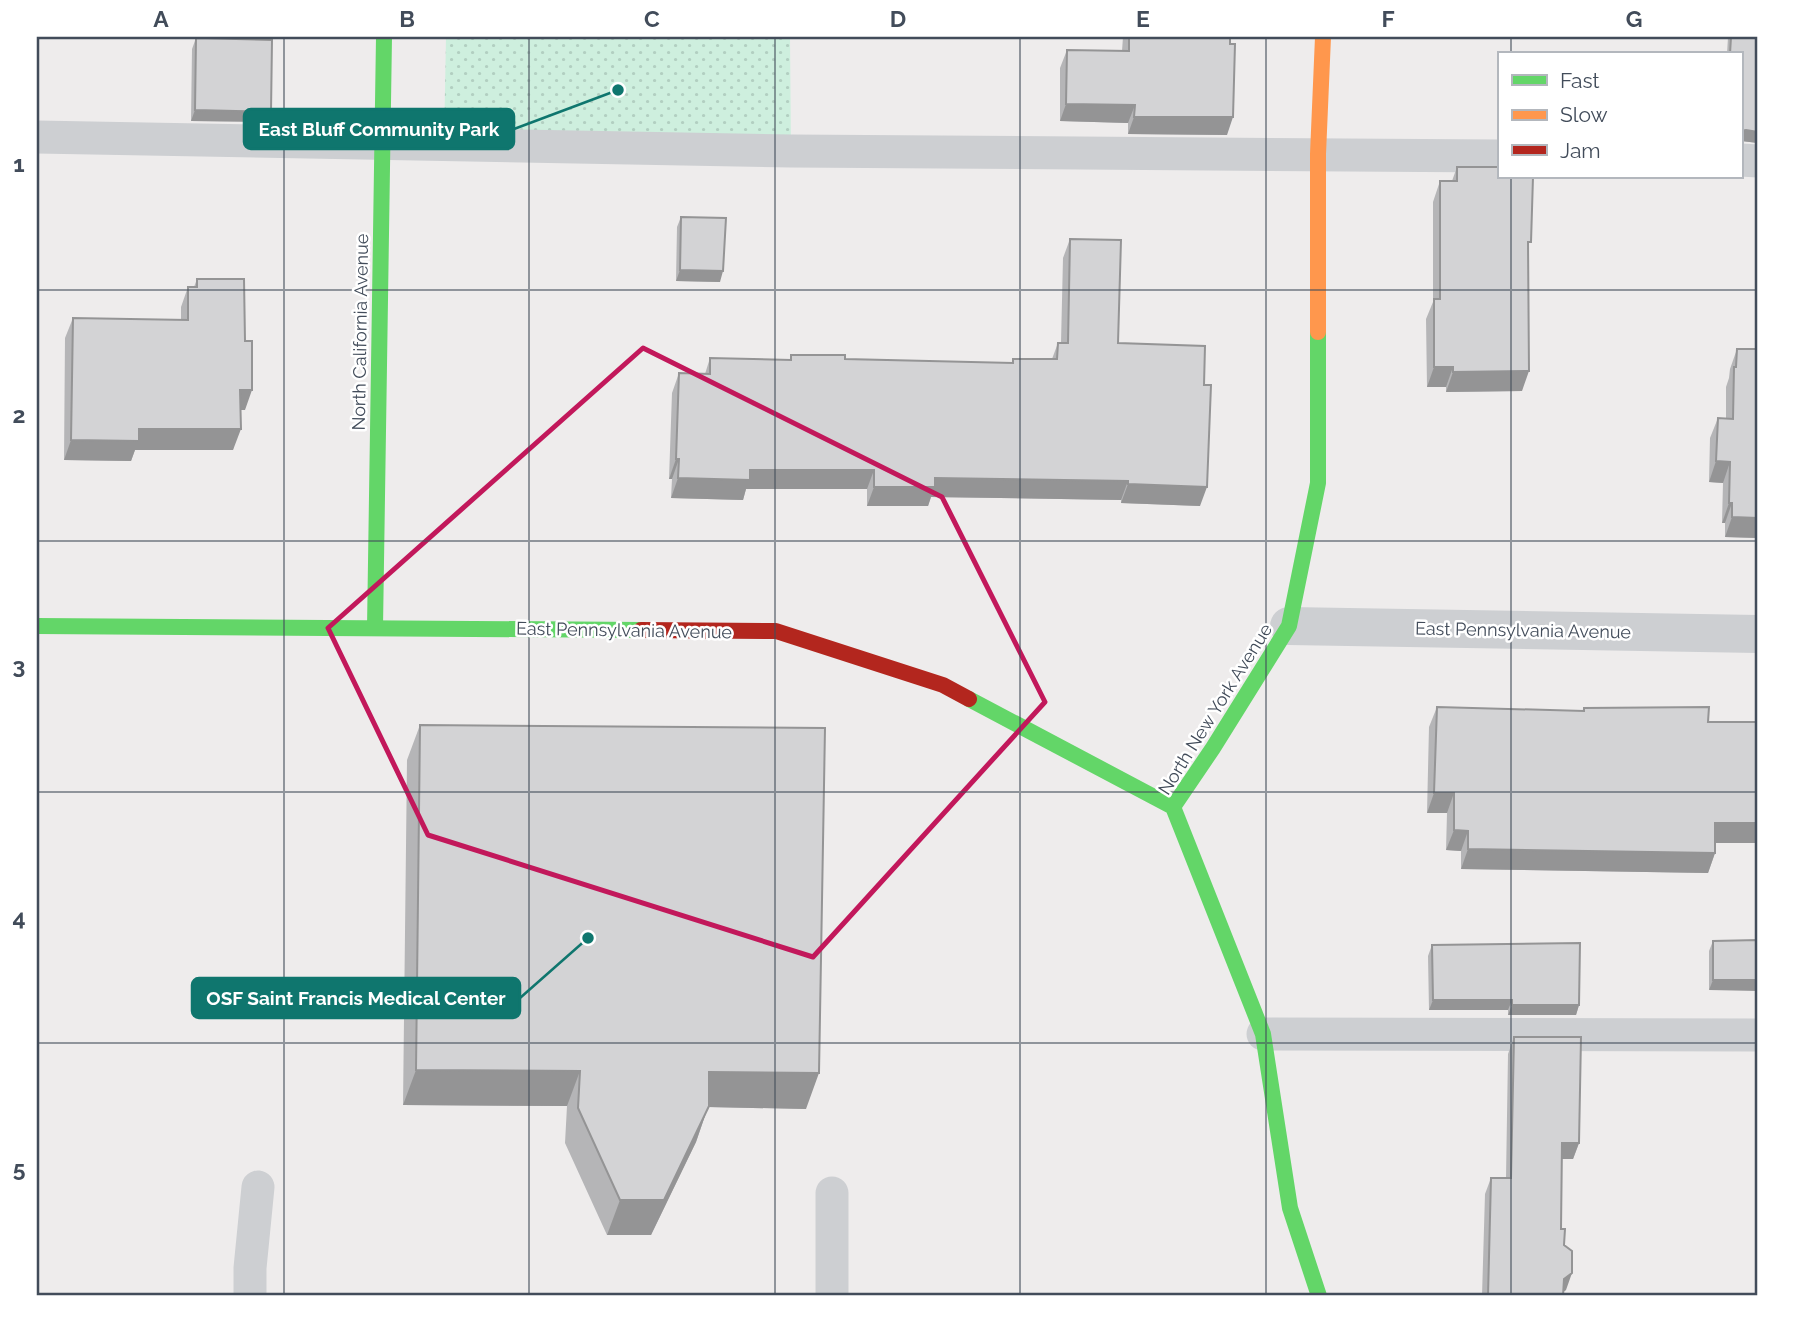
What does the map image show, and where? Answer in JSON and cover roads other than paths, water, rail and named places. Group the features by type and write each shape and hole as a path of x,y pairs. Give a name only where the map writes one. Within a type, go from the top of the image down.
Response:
{"street":[{"name":"North California Avenue","path":"375,628 384,37"},
{"name":"North New York Avenue","path":"1319,1296 1290,1208 1264,1034 1173,807 1289,626 1318,482 1318,153 1323,37"},
{"name":"East Pennsylvania Avenue","path":"37,626 776,632 943,685 1173,807"},
{"name":"East Pennsylvania Avenue","path":"1289,626 1758,634"}],"lane":[{"path":"37,137 805,151 1498,156"},
{"path":"1264,1034 1758,1035"},
{"path":"250,1296 258,1187"},
{"path":"832,1193 832,1296"}],"place":[{"name":"East Bluff Community Park","path":"618,90"},
{"name":"OSF Saint Francis Medical Center","path":"588,938"}]}
